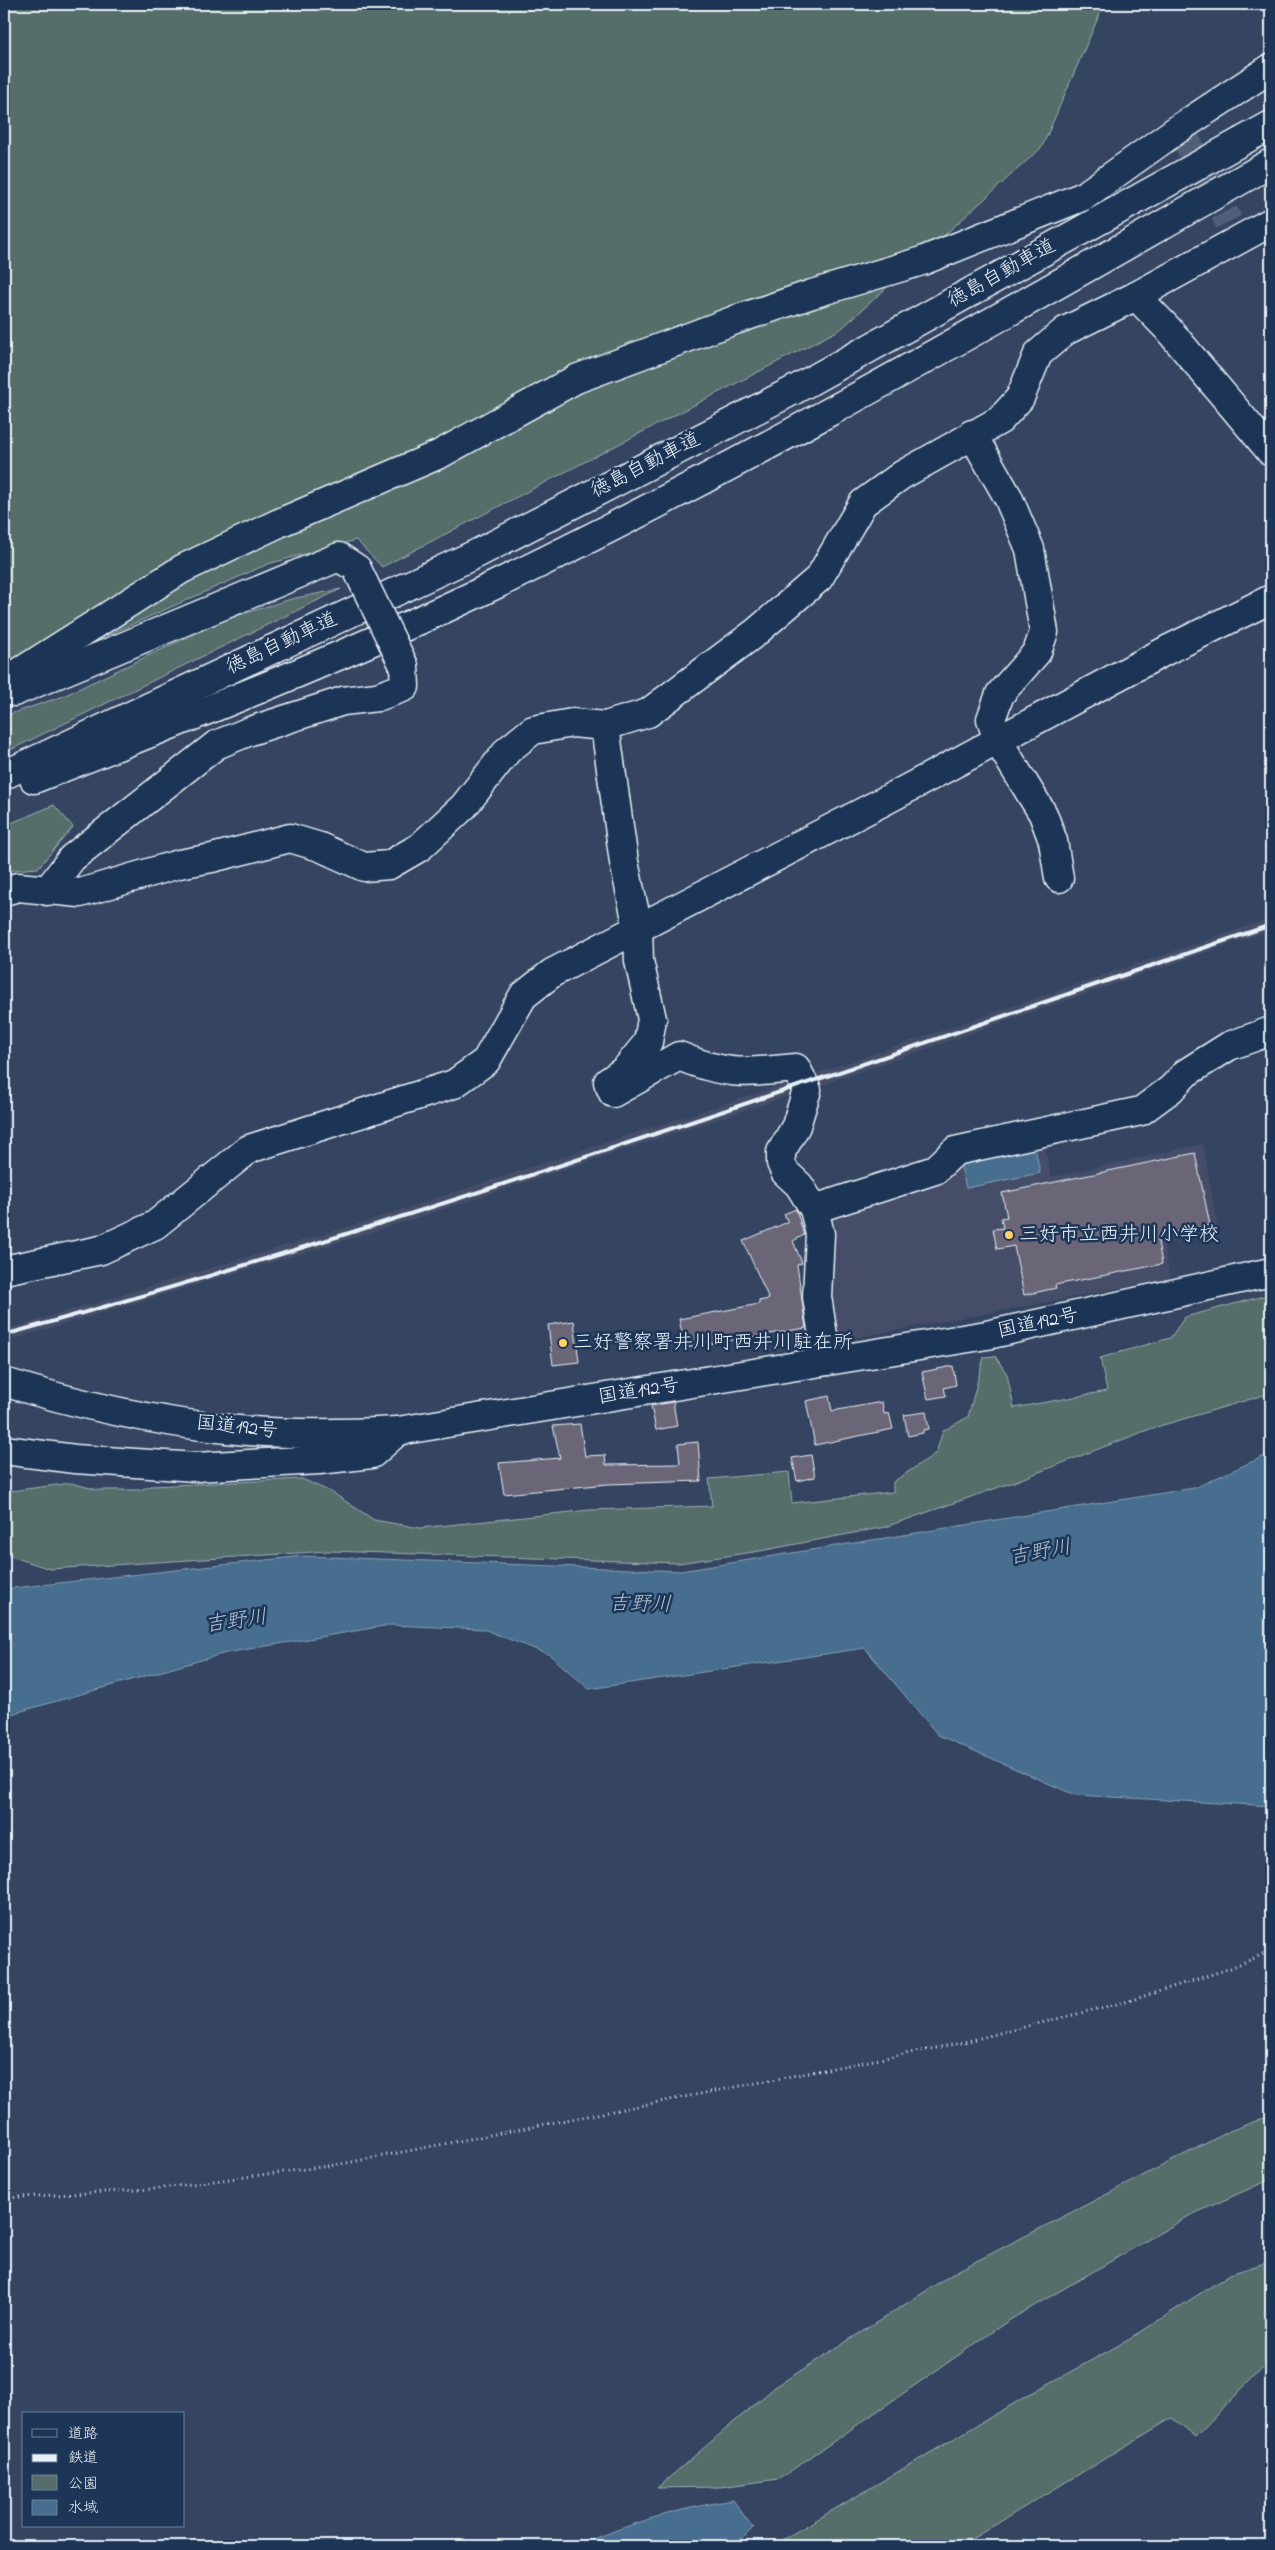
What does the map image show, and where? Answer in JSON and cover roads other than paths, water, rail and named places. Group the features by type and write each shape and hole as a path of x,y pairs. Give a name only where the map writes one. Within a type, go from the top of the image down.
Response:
{"main road":[{"path":"4,682 182,569 279,523 440,454 576,379 752,314 922,261 1084,196 1181,133 1271,68"},
{"name":"徳島自動車道","path":"4,775 478,553 796,388 1271,125"},
{"name":"徳島自動車道","path":"4,792 240,698 495,585 815,422 1271,163"},
{"path":"4,891 18,887 80,893 179,864 212,858 290,838 320,847 364,867 389,865 420,847 464,806 508,750 533,730 572,723 605,726 648,712 755,632 819,578 863,503 902,474 1000,420 1020,398 1038,354 1065,331 1136,296 1234,231 1271,222"},
{"path":"1136,296 1168,329 1271,452"},
{"path":"972,434 1008,497 1030,549 1044,632 1037,652 1000,694 991,719 998,741 1043,814 1053,841 1059,878"},
{"path":"4,697 339,557 357,569 404,666 405,687 377,697 343,701 250,731 216,745 72,858 47,891"},
{"path":"4,1270 101,1250 155,1225 249,1149 454,1084 486,1061 523,996 552,973 998,741 1168,649 1271,599"},
{"path":"605,726 624,862 638,928 638,961 652,1019 652,1032 648,1042 625,1070 608,1082 613,1093 679,1056 709,1069 744,1074 796,1068 807,1090 796,1126 782,1152 780,1163 785,1172 800,1185 814,1210 820,1234 817,1297 827,1361"},
{"path":"814,1210 935,1170 954,1151 1141,1111 1171,1089 1186,1073 1229,1046 1271,1032"},
{"name":"国道192号","path":"11,1384 109,1409 227,1429 339,1434 398,1431 987,1335 1271,1272"},
{"path":"4,1450 75,1459 196,1467 319,1460 372,1454 398,1431"}],"water":[{"path":"1034,1142 1040,1173 966,1188 959,1158"},
{"name":"吉野川","path":"1271,1453 1271,1806 1075,1795 938,1735 865,1648 589,1689 550,1655 483,1629 390,1625 226,1653 4,1716 4,1589 303,1556 681,1571 1194,1488"},
{"path":"733,2500 753,2528 735,2546 578,2546 654,2518 693,2507"}],"tunnel":[{"path":"1185,138 1229,222"}],"railway":[{"path":"4,1335 164,1289 482,1191 1271,925"}],"place":[{"name":"三好市立西井川小学校","path":"1009,1235"},
{"name":"三好警察署井川町西井川駐在所","path":"563,1343"}]}
